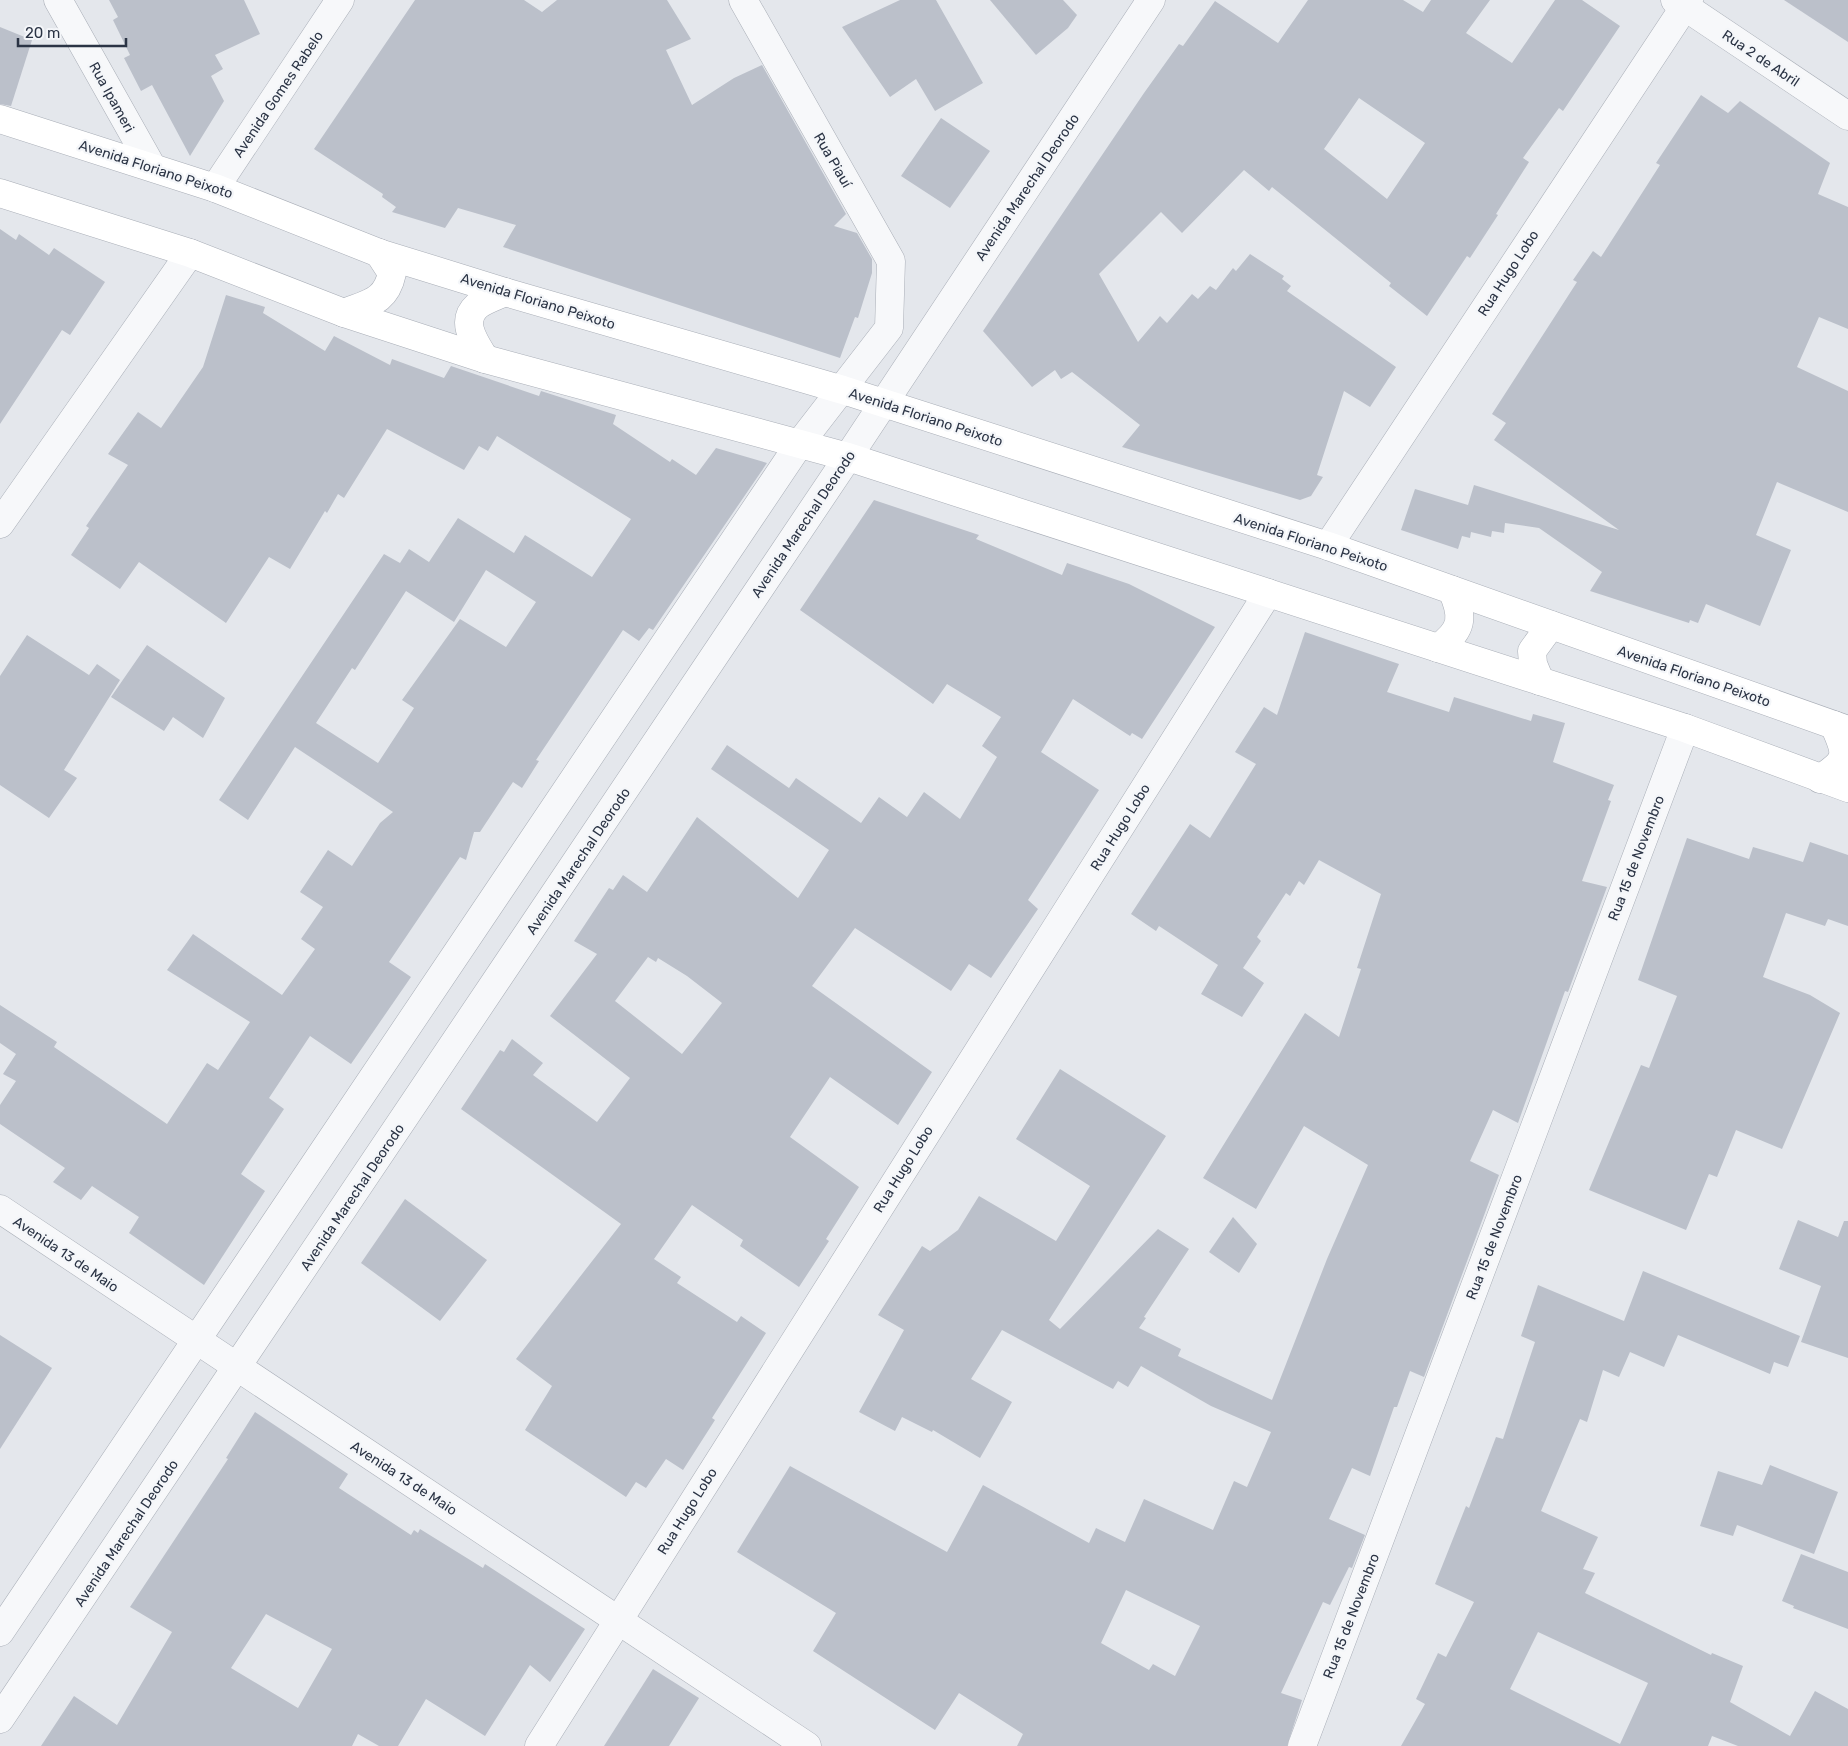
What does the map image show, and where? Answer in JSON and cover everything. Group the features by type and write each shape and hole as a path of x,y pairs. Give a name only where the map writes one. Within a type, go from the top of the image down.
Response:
{"street":[{"name":"Rua Ipameri","path":"58,0 152,167"},
{"name":"Avenida Gomes Rabelo","path":"215,188 340,0"},
{"name":"Rua Piauí","path":"743,0 891,261 889,328 843,390"},
{"name":"Avenida Marechal Deorodo","path":"0,1719 238,1368 848,457 1151,0"},
{"name":"Rua 2 de Abril","path":"1682,2 1848,116"},
{"name":"Rua Hugo Lobo","path":"1328,546 1682,2"},
{"name":"Avenida Floriano Peixoto","path":"0,119 215,188 379,253 505,292 843,390 1328,546 1841,728"},
{"path":"0,193 190,252 344,313 485,359 848,457 1685,728 1848,788"},
{"path":"0,524 190,252"},
{"path":"344,313 379,300 389,286 392,273 379,253"},
{"path":"485,359 471,336 469,321 476,307 505,292"},
{"path":"0,1632 197,1342 800,443 843,390"},
{"path":"1438,648 1452,639 1458,627 1460,608 1452,590"},
{"name":"Rua Hugo Lobo","path":"539,1746 1268,592"},
{"path":"1540,681 1533,664 1532,651 1540,637 1551,625"},
{"name":"Rua 15 de Novembro","path":"1302,1746 1685,728"},
{"path":"1820,779 1837,768 1845,759 1846,747 1841,728"},
{"name":"Avenida 13 de Maio","path":"0,1209 197,1342 618,1619 807,1746"}],"building":[{"path":"109,0 244,0 260,34 215,55 223,69 211,76 224,101 190,156 152,85 141,91 124,58 130,55 113,20 118,17"},
{"path":"415,0 524,0 542,12 557,0 667,0 691,39 666,50 692,105 734,78 762,65 846,214 834,226 857,233 872,259 872,273 858,318 855,317 840,358 503,247 516,225 458,208 445,228 392,212 396,207 382,197 383,194 314,149"},
{"path":"900,0 936,0 983,83 935,111 916,79 890,97 842,27"},
{"path":"990,0 1063,0 1077,15 1068,28 1036,55"},
{"path":"1308,0 1403,0 1423,12 1431,0 1490,0 1466,33 1512,63 1555,0 1582,0 1620,26 1563,111 1559,108 1523,158 1529,162 1496,214 1498,215 1470,258 1467,256 1427,316 1389,286 1391,283 1272,187 1269,191 1244,170 1182,233 1161,212 1099,274 1138,342 1160,316 1167,323 1192,294 1198,299 1210,286 1216,290 1233,268 1236,271 1250,254 1284,276 1282,279 1291,286 1287,291 1396,367 1370,407 1344,391 1317,475 1323,477 1311,496 1300,500 1122,447 1140,425 1072,372 1061,379 1055,370 1032,387 983,331 1144,93 1179,44 1183,46 1215,1 1278,43","holes":["1359,98 1425,143 1387,199 1324,149"]},
{"path":"1784,0 1848,0 1848,42"},
{"path":"0,27 32,40 11,106 0,104"},
{"path":"1701,95 1728,113 1740,101 1830,163 1818,194 1848,207 1848,329 1819,317 1797,367 1848,391 1848,512 1777,482 1756,535 1791,550 1760,626 1706,604 1698,623 1690,620 1689,623 1590,591 1602,572 1539,528 1505,523 1504,533 1492,531 1491,537 1471,532 1470,538 1462,536 1458,549 1401,530 1415,489 1468,505 1474,485 1619,530 1494,440 1506,423 1492,414 1577,282 1573,280 1593,251 1601,257 1660,165 1656,163"},
{"path":"941,118 990,151 950,208 901,176"},
{"path":"0,229 16,240 19,234 49,255 54,248 105,282 70,335 62,330 0,424"},
{"path":"226,295 265,307 263,313 325,351 334,336 390,365 392,359 444,378 451,366 539,396 541,391 616,415 613,424 670,462 672,459 696,475 716,448 767,463 653,630 649,628 639,641 623,630 536,760 539,761 522,788 513,782 480,832 474,832 466,860 460,857 389,962 411,977 351,1064 310,1036 269,1098 284,1109 241,1174 265,1191 204,1285 129,1233 139,1217 92,1186 81,1200 53,1182 65,1168 0,1124 0,1105 16,1081 3,1074 16,1054 0,1043 0,1005 57,1042 54,1047 167,1124 207,1063 218,1070 250,1022 167,970 193,934 282,995 315,949 301,939 323,907 300,892 328,850 352,866 380,823 393,812 295,747 248,820 219,800 384,554 400,563 409,549 429,562 458,518 514,553 525,535 592,577 631,519 497,436 488,451 479,446 464,470 387,429 344,498 338,494 327,513 325,511 290,569 269,557 226,623 139,562 120,589 71,555 89,528 86,526 128,465 108,454 138,412 161,428 203,367","holes":["486,570 536,602 506,647 460,619 402,700 414,708 378,763 316,723 352,668 355,670 406,591 454,622"]},
{"path":"874,500 979,535 976,539 1062,575 1067,563 1129,584 1215,627 1142,739 1132,733 1130,736 1073,699 1041,752 1099,790 1028,900 1038,909 991,978 969,964 951,991 855,928 812,986 932,1072 898,1125 830,1077 790,1137 859,1187 826,1239 829,1241 799,1287 740,1246 743,1240 692,1205 654,1259 681,1277 677,1283 737,1322 741,1316 766,1333 712,1418 715,1420 683,1470 666,1459 646,1488 636,1482 626,1497 525,1430 552,1386 516,1359 621,1224 461,1109 500,1050 504,1052 512,1039 543,1063 533,1075 597,1122 630,1078 550,1016 597,954 574,941 609,888 613,890 623,875 647,892 697,817 798,898 829,850 711,769 727,745 789,788 796,778 861,823 879,797 907,817 924,792 960,819 997,757 982,746 1001,717 947,684 933,704 800,610","holes":["648,957 656,962 658,958 687,976 722,1003 682,1054 615,1001"]},
{"path":"1305,632 1399,664 1387,692 1449,712 1454,697 1531,721 1533,714 1565,723 1553,762 1614,785 1608,800 1611,801 1582,881 1607,887 1568,992 1565,991 1518,1123 1493,1110 1470,1161 1499,1175 1424,1377 1410,1371 1397,1407 1394,1407 1370,1476 1352,1468 1329,1519 1365,1535 1352,1568 1349,1567 1330,1605 1323,1602 1281,1693 1302,1700 1287,1746 1017,1746 1023,1734 959,1693 935,1730 813,1651 836,1613 737,1552 790,1466 947,1552 983,1485 1089,1543 1096,1528 1125,1542 1144,1499 1213,1530 1234,1481 1247,1487 1271,1432 1211,1406 1141,1366 1128,1387 1118,1381 1113,1389 1002,1330 971,1379 1012,1402 980,1458 933,1430 932,1432 902,1417 895,1431 859,1412 904,1330 878,1315 922,1246 930,1251 958,1230 979,1196 1056,1241 1090,1186 1016,1139 1060,1069 1166,1136 1049,1320 1060,1329 1158,1229 1189,1249 1144,1317 1146,1318 1139,1328 1181,1349 1178,1356 1272,1400 1327,1259 1368,1165 1304,1126 1256,1209 1203,1178 1305,1013 1339,1037 1361,969 1357,968 1381,894 1319,860 1304,885 1299,881 1290,896 1286,893 1257,937 1261,941 1243,968 1264,983 1242,1017 1201,994 1218,965 1159,926 1156,931 1131,914 1190,824 1210,838 1256,764 1235,752 1264,707 1277,715","holes":["1126,1590 1200,1626 1175,1676 1153,1664 1149,1670 1101,1643"]},
{"path":"27,635 89,675 97,664 120,680 64,770 77,778 49,818 0,785 0,676"},
{"path":"147,645 225,698 203,738 173,717 164,731 111,697"},
{"path":"1687,838 1749,859 1753,847 1803,862 1810,842 1848,855 1848,926 1828,919 1825,926 1786,913 1763,977 1810,995 1840,1013 1782,1149 1736,1130 1717,1177 1709,1174 1686,1230 1589,1190 1641,1065 1649,1068 1677,996 1638,980"},
{"path":"405,1199 487,1260 440,1321 361,1263"},
{"path":"1233,1217 1257,1244 1239,1273 1209,1252"},
{"path":"1798,1220 1838,1237 1844,1221 1848,1221 1848,1358 1801,1342 1821,1286 1779,1269"},
{"path":"1643,1271 1800,1336 1788,1367 1774,1362 1770,1374 1678,1335 1664,1367 1630,1352 1619,1377 1603,1370 1587,1422 1580,1419 1541,1511 1598,1537 1583,1569 1595,1573 1585,1593 1711,1655 1712,1653 1743,1666 1730,1702 1790,1736 1815,1691 1848,1709 1848,1746 1738,1746 1712,1736 1708,1746 1401,1746 1425,1704 1416,1699 1438,1653 1446,1657 1474,1602 1435,1584 1466,1506 1469,1508 1496,1437 1503,1439 1535,1342 1521,1336 1538,1285 1624,1321","holes":["1538,1632 1648,1683 1620,1744 1510,1689"]},
{"path":"0,1335 52,1368 0,1449"},
{"path":"255,1412 348,1474 339,1488 411,1535 414,1530 418,1533 420,1529 483,1568 485,1564 585,1629 550,1682 530,1665 485,1736 426,1699 398,1746 379,1746 358,1734 352,1746 41,1746 74,1696 117,1725 172,1632 130,1607 228,1459 226,1458","holes":["266,1614 332,1649 298,1708 231,1668"]},
{"path":"1770,1465 1838,1492 1814,1554 1737,1525 1733,1536 1700,1526 1718,1471 1762,1485"},
{"path":"1801,1554 1848,1572 1848,1629 1793,1608 1794,1606 1782,1601"},
{"path":"653,1669 699,1698 669,1746 604,1746"}]}
